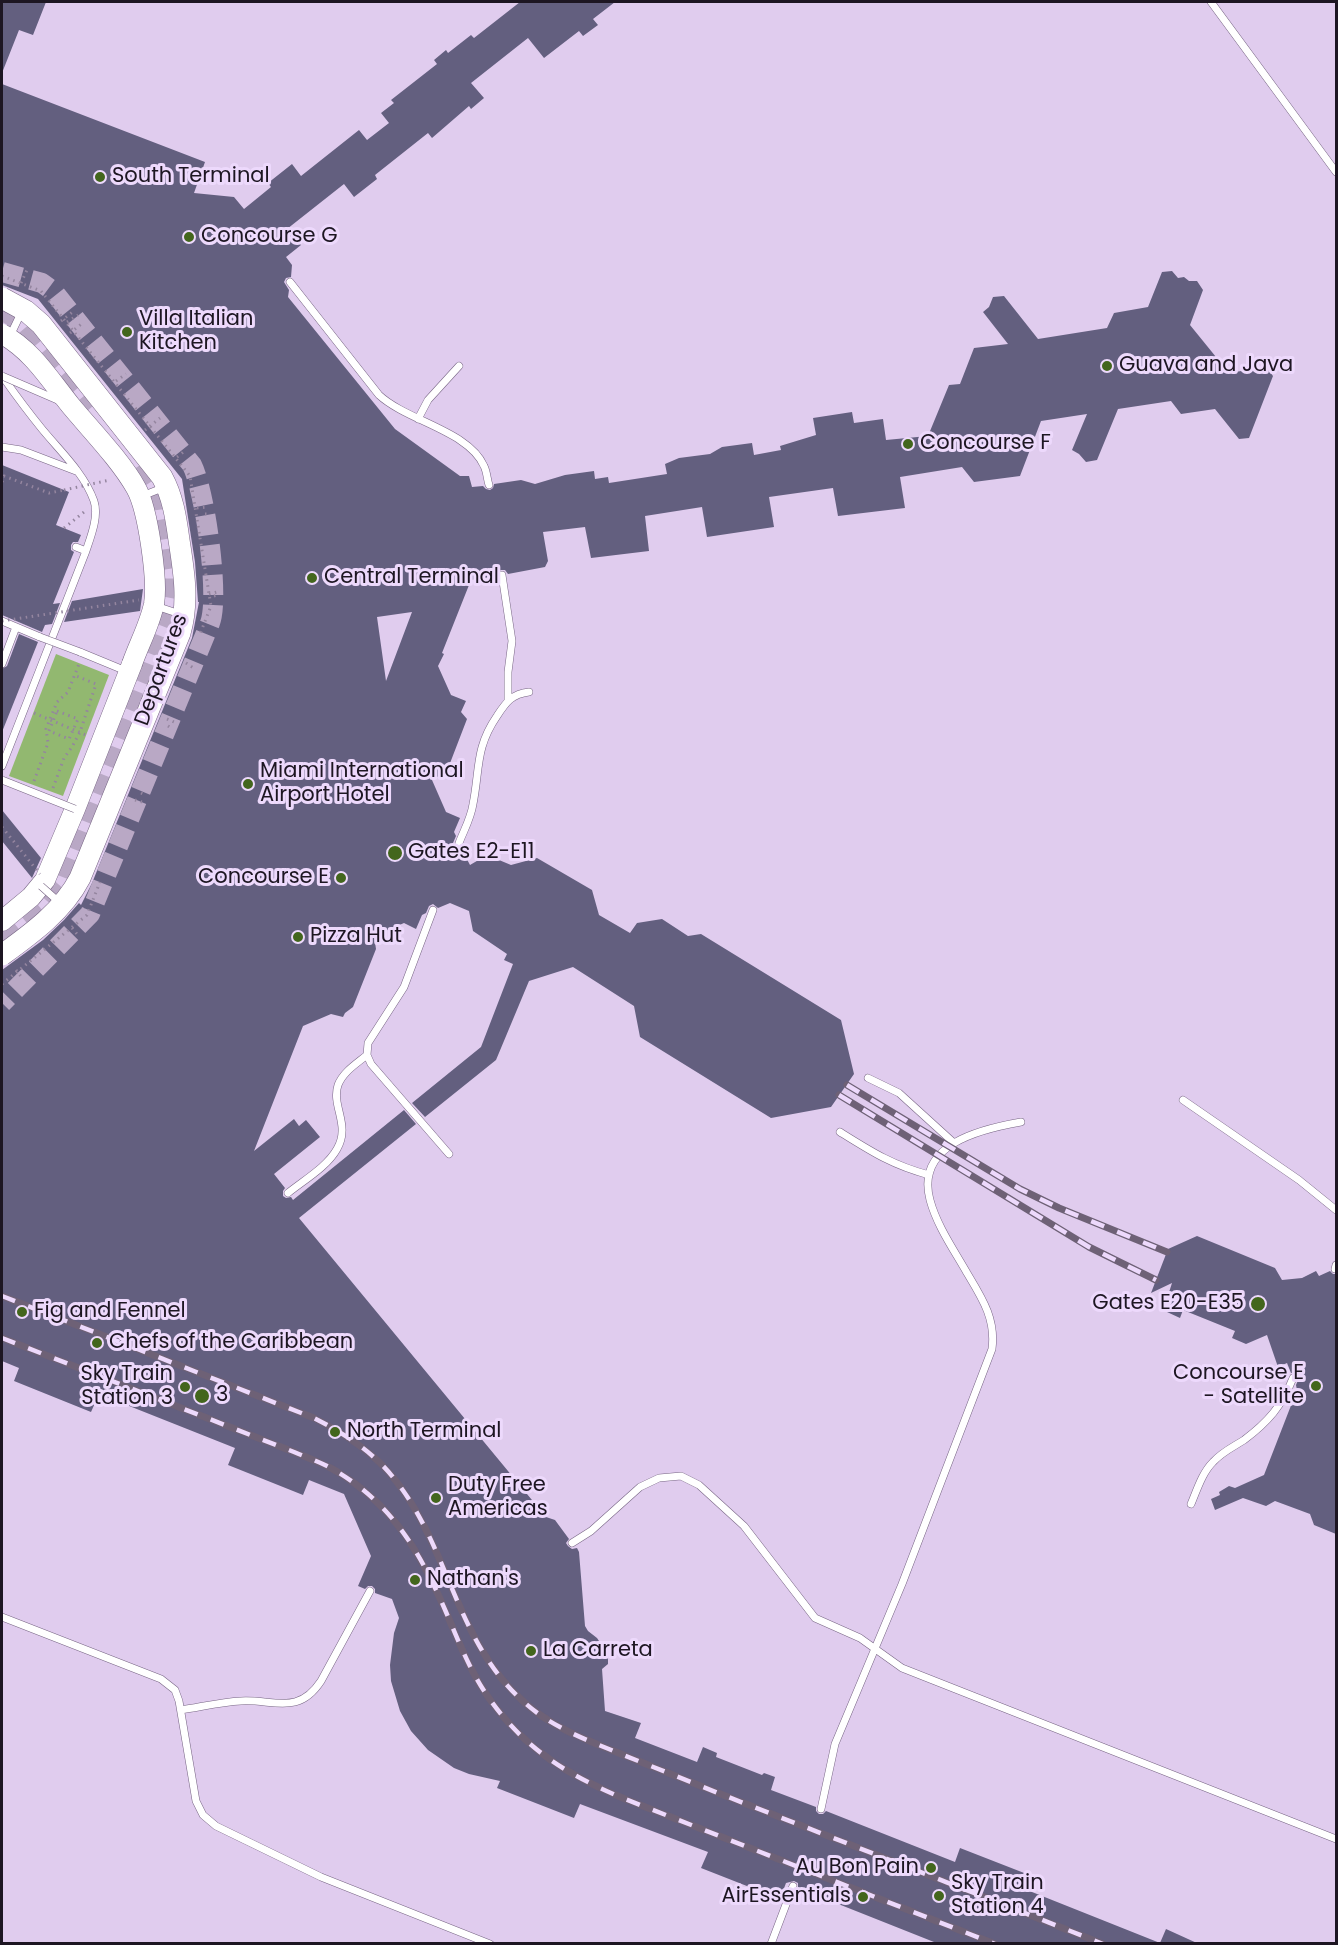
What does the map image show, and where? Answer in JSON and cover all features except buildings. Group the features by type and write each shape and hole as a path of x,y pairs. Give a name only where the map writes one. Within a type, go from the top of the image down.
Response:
{"main road":[{"name":"Departures","path":"2,298 23,309 41,324 82,402 140,497 146,518 154,573 129,671 52,867 41,886 31,897 2,921"},
{"name":"Departures","path":"5,336 21,347 155,466 167,486 174,505 185,577 185,615 180,633 75,888 9,963"}],"lane":[{"path":"1211,2 1336,172"},
{"path":"290,282 379,395 393,406 459,440 474,451 484,465 489,485"},
{"path":"5,336 23,309"},
{"path":"418,419 428,400 459,366"},
{"path":"3,378 82,402"},
{"path":"2,766 86,551 93,529 94,502 78,472 3,378"},
{"path":"2,447 21,450 78,472"},
{"path":"140,497 167,486"},
{"path":"76,547 86,551"},
{"path":"502,575 512,641 508,672 508,701"},
{"path":"147,602 185,615"},
{"path":"2,621 129,671"},
{"path":"2,664 16,627"},
{"path":"459,843 472,811 483,740 489,727 508,701 517,695 529,692"},
{"path":"2,780 75,809"},
{"path":"41,886 62,905"},
{"path":"433,910 404,987 370,1040 367,1055 370,1064 449,1154"},
{"path":"288,1193 337,1150 343,1126 337,1096 338,1085 348,1071 367,1055"},
{"path":"868,1077 899,1093 954,1143"},
{"path":"1183,1100 1299,1180 1336,1210"},
{"path":"821,1809 835,1744 902,1584 984,1371 994,1339 985,1304 934,1213 928,1190 929,1175 934,1162 954,1143 971,1134 1021,1122"},
{"path":"840,1132 888,1161 929,1175"},
{"path":"1191,1504 1209,1467 1224,1452 1242,1441 1276,1411 1293,1378"},
{"path":"572,1543 591,1531 640,1487 659,1478 681,1476 699,1485 744,1526 815,1618 860,1638 902,1668 1336,1839"},
{"path":"181,1710 242,1701 282,1704 299,1701 312,1693 321,1681 370,1591"},
{"path":"2,1617 161,1679 175,1690 181,1710 194,1793 199,1809 210,1822 321,1877 490,1944"},
{"path":"771,1944 793,1886"}],"path":[{"path":"21,283 27,270"},
{"path":"68,322 78,315"},
{"path":"116,381 126,374"},
{"path":"177,457 186,450"},
{"path":"2,482 4,476 49,493 112,480"},
{"path":"197,508 207,507"},
{"path":"64,528 85,511"},
{"path":"209,594 216,594"},
{"path":"2,621 147,602"},
{"path":"31,791 48,743 46,729 57,702 68,692 81,653"},
{"path":"49,798 64,758 80,732 96,684 74,675"},
{"path":"57,711 78,719 69,739 49,731 53,721 57,711"},
{"path":"33,713 87,736"},
{"path":"167,719 174,722"},
{"path":"135,800 142,802"},
{"path":"72,928 77,934"},
{"path":"9,963 23,979"}],"green space":[{"path":"56,654 109,675 63,796 9,776"}],"tunnel":[{"path":"2,272 42,283 53,291 192,465 206,520 213,591 210,623 90,914 2,1003"},
{"path":"2,310 25,324 93,406"},
{"path":"2,940 47,904 65,883 169,619 173,597 173,577 162,507 155,487 134,457"}],"railway":[{"path":"847,1085 1020,1189 1059,1208 1167,1252"},
{"path":"839,1095 1089,1247 1156,1280"},
{"path":"2,1296 314,1418 359,1445 388,1471 414,1508 483,1653 502,1679 525,1703 547,1720 596,1744 1103,1944"},
{"path":"2,1338 315,1461 356,1484 389,1515 415,1550 436,1590 471,1669 491,1701 519,1734 568,1771 625,1799 995,1944"}],"place":[{"name":"South Terminal","path":"100,177"},
{"name":"Concourse G","path":"189,237"},
{"name":"Villa Italian Kitchen","path":"127,332"},
{"name":"Guava and Java","path":"1107,366"},
{"name":"Concourse F","path":"908,444"},
{"name":"Central Terminal","path":"312,578"},
{"name":"Miami International Airport Hotel","path":"248,784"},
{"name":"Gates E2-E11","path":"395,853"},
{"name":"Concourse E","path":"341,878"},
{"name":"Pizza Hut","path":"298,937"},
{"name":"Gates E20-E35","path":"1258,1304"},
{"name":"Fig and Fennel","path":"22,1312"},
{"name":"Chefs of the Caribbean","path":"97,1343"},
{"name":"Concourse E - Satellite","path":"1316,1386"},
{"name":"Sky Train Station 3","path":"185,1387"},
{"name":"3","path":"202,1396"},
{"name":"North Terminal","path":"335,1432"},
{"name":"Duty Free Americas","path":"436,1498"},
{"name":"Nathan's","path":"415,1580"},
{"name":"La Carreta","path":"531,1651"},
{"name":"Au Bon Pain","path":"931,1868"},
{"name":"Sky Train Station 4","path":"939,1896"},
{"name":"AirEssentials","path":"863,1897"}]}
